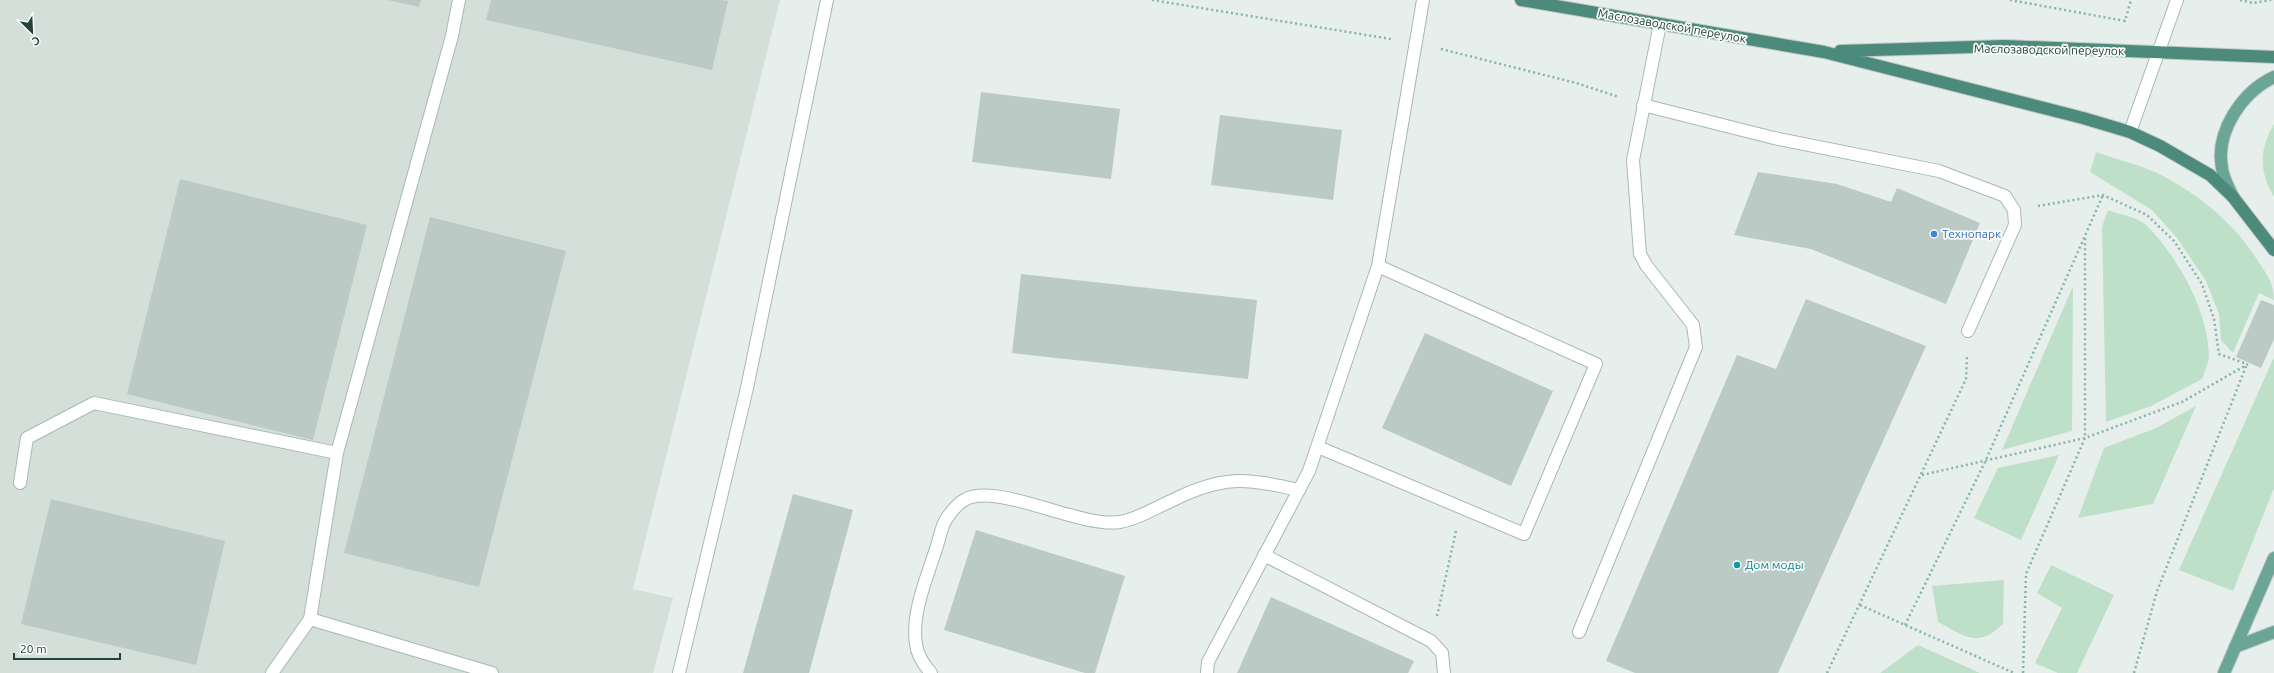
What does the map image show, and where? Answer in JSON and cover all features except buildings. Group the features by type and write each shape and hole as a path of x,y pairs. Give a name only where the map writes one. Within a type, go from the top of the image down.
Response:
{"highway":[{"name":"Маслозаводской переулок","path":"1521,0 1824,52 2083,118 2130,132 2160,146 2205,172 2233,197 2274,249"},
{"name":"Маслозаводской переулок","path":"1824,52 2005,46 2274,58"}],"main road":[{"path":"2233,197 2222,168 2221,143 2229,121 2247,96 2274,76"},
{"path":"2224,673 2274,558"},
{"path":"2236,647 2274,632"}],"street":[{"path":"272,673 310,619 337,453 452,36 459,0"},
{"path":"679,673 747,388 827,0"},
{"path":"1207,673 1208,662 1299,490 1318,447 1378,266 1423,0"},
{"path":"2130,132 2177,0"},
{"path":"1579,632 1696,348 1693,325 1646,265 1640,254 1633,160 1660,24"},
{"path":"1643,105 1774,138 1939,172 2005,196 2014,210 2015,225 1968,331"},
{"path":"1318,447 1524,534 1596,364 1378,266"},
{"path":"20,483 27,438 94,403 337,453"},
{"path":"931,673 918,654 916,643 920,599 945,522 954,508 966,499 994,496 1099,520 1120,522 1148,512 1203,486 1230,481 1254,480 1299,490"},
{"path":"1264,555 1431,641 1442,653 1444,673"},
{"path":"310,619 492,673"}],"path":[{"path":"2010,0 2125,21 2131,0"},
{"path":"2240,0 2253,3 2271,0"},
{"path":"1905,625 1985,462 2103,195"},
{"path":"2014,210 2103,195 2147,215 2174,241 2202,284 2214,319 2220,354 2248,364"},
{"path":"2023,673 2026,574 2085,438 2085,234"},
{"path":"1828,673 1966,379 1968,331"},
{"path":"1922,475 1985,462 2085,438 2182,402 2248,364"},
{"path":"2134,673 2146,638 2157,591 2248,364"},
{"path":"1431,641 1462,507"},
{"path":"1860,605 2014,673"}],"shaded area":[{"path":"0,0 780,0 633,589 673,598 653,673 0,673"}],"green space":[{"path":"2274,124 2274,197 2269,188 2263,170 2263,151 2269,133"},
{"path":"2096,152 2148,169 2185,189 2213,209 2238,233 2248,247 2269,279 2273,289 2274,300 2259,293 2233,353 2221,340 2219,314 2206,281 2177,238 2152,210 2090,172"},
{"path":"2108,210 2145,224 2157,237 2179,267 2189,284 2203,320 2207,338 2209,359 2202,379 2151,406 2106,422 2102,227"},
{"path":"2073,286 2072,431 2002,450"},
{"path":"2274,357 2274,488 2233,591 2179,570"},
{"path":"2196,406 2153,504 2078,518 2104,448 2156,428"},
{"path":"2059,455 2021,540 1974,518 1998,468"},
{"path":"2051,565 2114,595 2077,673 2058,673 2035,663 2062,608 2037,593"},
{"path":"2004,580 2003,624 1994,632 1986,636 1971,638 1938,622 1932,586"},
{"path":"1918,645 1980,673 1880,673"}],"place":[{"name":"Технопарк","path":"1934,234"},
{"name":"Дом моды","path":"1737,565"}]}
